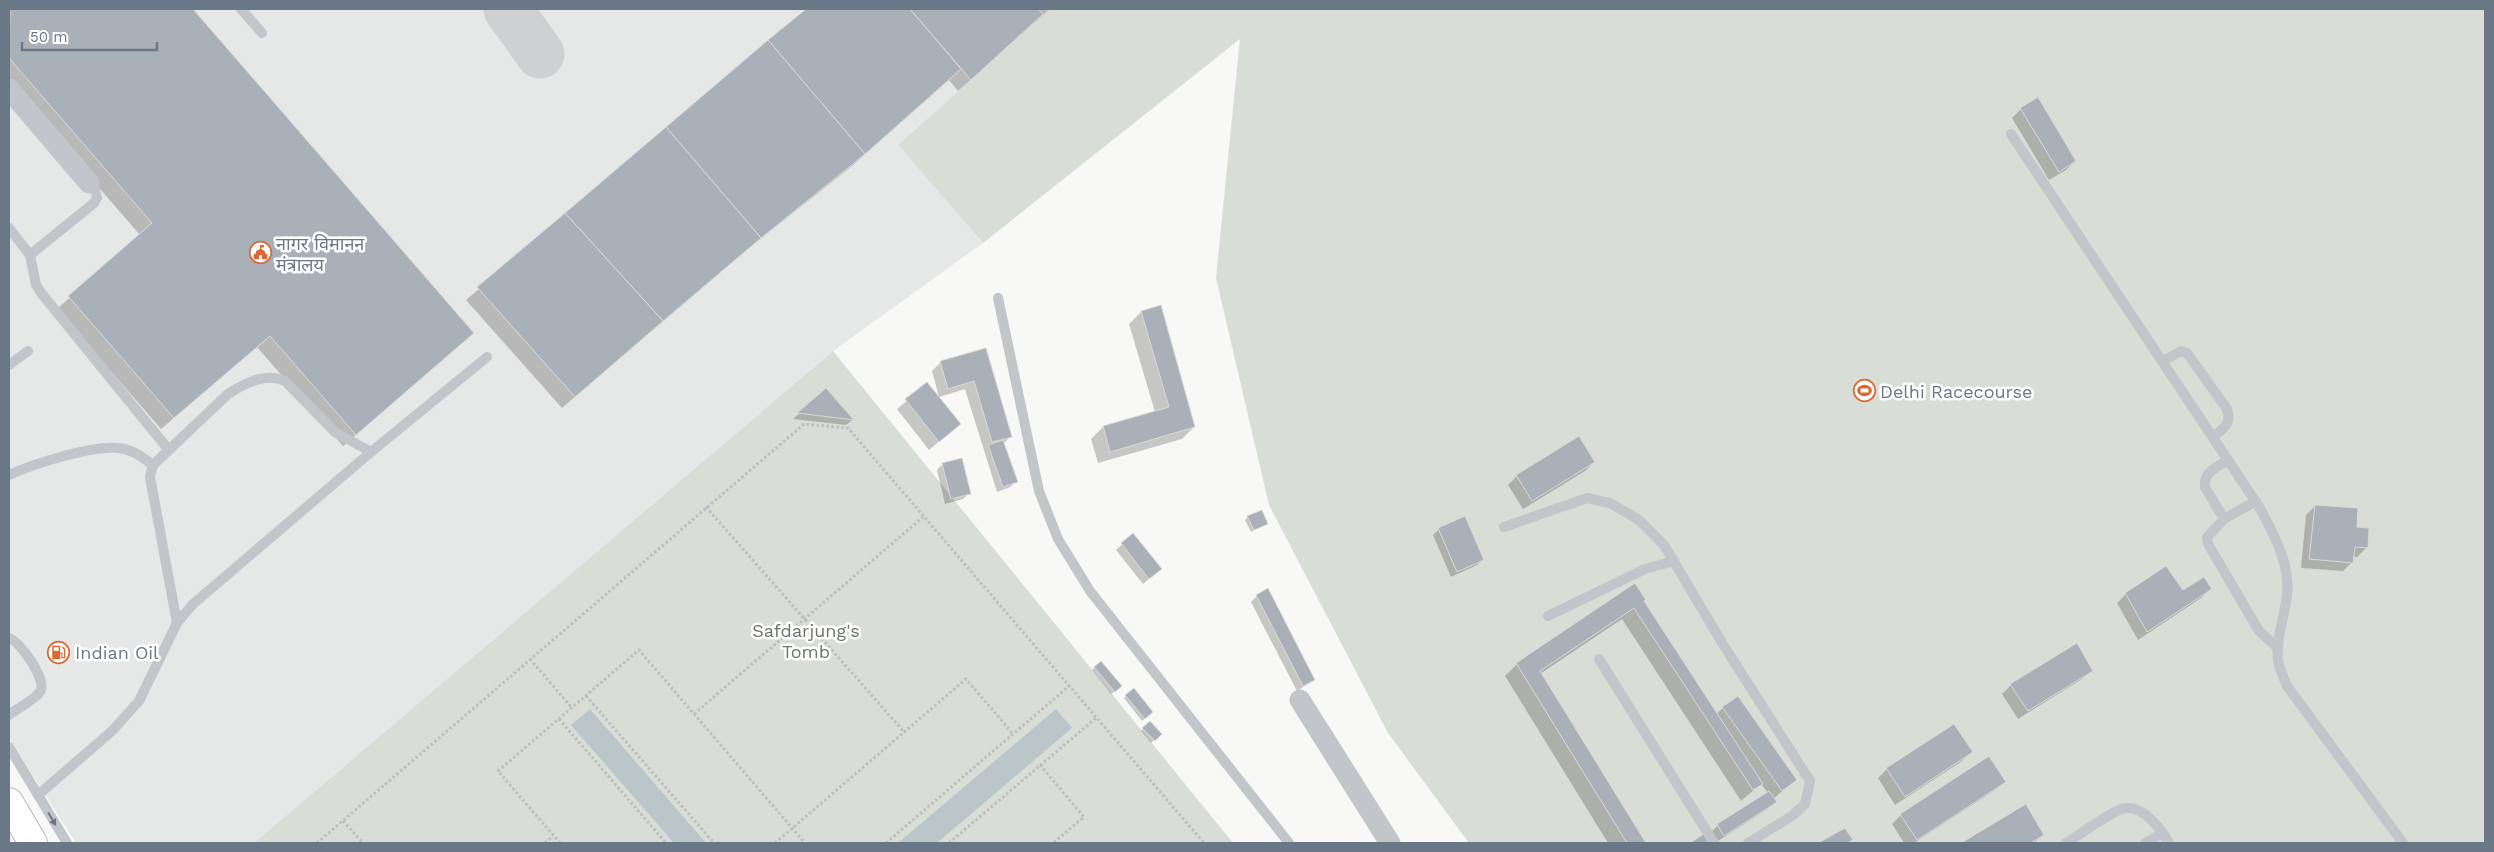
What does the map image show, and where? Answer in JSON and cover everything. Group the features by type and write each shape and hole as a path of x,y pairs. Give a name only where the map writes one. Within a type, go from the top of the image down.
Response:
{"main road":[{"path":"9,802 33,843"}],"street":[{"path":"9,89 89,183"},
{"path":"1300,700 1390,843"}],"lane":[{"path":"241,9 262,33"},
{"path":"2011,134 2256,501 2278,545 2287,579 2285,608 2278,648 2278,661 2287,686 2403,843"},
{"path":"30,254 94,203 97,198 95,190 89,183"},
{"path":"9,228 30,254 33,277 42,294 168,449"},
{"path":"998,298 1039,491 1058,539 1090,591 1289,843"},
{"path":"9,365 28,351"},
{"path":"2163,362 2181,351 2187,353 2227,409 2230,417 2228,424 2213,437"},
{"path":"38,795 112,731 139,701 177,624 193,604 371,452 487,357"},
{"path":"177,624 150,486 153,465 228,394 239,387 268,376 285,381 335,432 371,452"},
{"path":"9,475 35,464 101,448 119,448 136,453 153,465"},
{"path":"2224,519 2205,487 2204,481 2208,473 2228,460"},
{"path":"1504,527 1587,498 1610,503 1639,520 1664,545 1724,646 1810,781 1805,804 1792,816 1748,843"},
{"path":"2256,501 2224,519 2207,537 2208,544 2259,632 2278,648"},
{"path":"1548,616 1645,569 1674,561"},
{"path":"9,638 18,643 41,679 42,686 40,692 9,715"},
{"path":"1599,659 1714,843"},
{"path":"9,747 67,843"},
{"path":"2066,843 2122,809 2134,809 2144,814 2163,833 2169,843"},
{"path":"2145,843 2163,833"}],"path":[{"path":"317,843 804,424 848,428 1204,843"},
{"path":"706,507 904,732"},
{"path":"694,714 923,516"},
{"path":"560,843 498,772 639,650 805,843"},
{"path":"530,659 572,708"},
{"path":"775,843 966,680 1013,734"},
{"path":"886,843 1069,686"},
{"path":"586,696 714,843"},
{"path":"949,843 1096,718"},
{"path":"559,719 666,843"},
{"path":"1040,766 1084,816 1053,843"},
{"path":"343,821 363,843"},
{"path":"545,843 554,836"}],"shaded area":[{"path":"9,9 1050,9 898,145 983,243 833,351 254,843 76,843 9,738"},
{"path":"590,709 706,843 674,843 571,725"},
{"path":"1056,709 1072,728 937,843 898,843"}],"green space":[{"name":"Delhi Racecourse","path":"1050,9 2485,9 2485,843 1469,843 1388,733 1269,505 1216,278 1240,39 983,243 898,145"},
{"name":"Safdarjung's Tomb","path":"833,351 1233,843 254,843"}],"building":[{"path":"10,9 193,9 474,333 356,435 270,336 174,418 68,296 152,223 9,58"},
{"path":"806,9 910,9 961,69 865,154 768,40"},
{"path":"910,9 1038,9 1043,14 971,80"},
{"path":"768,40 865,154 761,238 666,127"},
{"path":"2038,97 2076,161 2059,172 2020,108"},
{"path":"666,127 761,238 663,321 565,213"},
{"path":"565,213 663,321 575,397 477,287"},
{"path":"1161,305 1195,427 1110,452 1103,426 1169,407 1141,311"},
{"path":"986,348 1012,437 992,442 974,381 948,389 940,361"},
{"path":"927,382 961,424 939,442 905,399"},
{"path":"826,388 854,420 797,413"},
{"path":"1579,436 1595,462 1532,501 1516,475"},
{"path":"1003,440 1018,482 1003,487 988,445"},
{"path":"962,458 971,494 951,499 942,463"},
{"path":"2315,505 2358,508 2357,527 2369,528 2368,548 2355,547 2353,563 2309,559"},
{"path":"1262,510 1268,524 1254,530 1247,516"},
{"path":"1465,516 1484,560 1457,572 1438,528"},
{"path":"1133,533 1162,569 1149,579 1121,543"},
{"path":"2166,566 2183,590 2204,577 2212,589 2147,632 2125,593"},
{"path":"1635,583 1646,600 1644,601 1763,784 1753,790 1634,608 1540,671 1646,843 1627,843 1516,663"},
{"path":"1268,588 1315,680 1303,686 1256,595"},
{"path":"2077,643 2093,671 2028,711 2010,684"},
{"path":"1101,661 1122,686 1115,692 1094,667"},
{"path":"1134,688 1153,712 1145,719 1125,695"},
{"path":"1738,696 1797,780 1782,791 1722,707"},
{"path":"1150,721 1162,734 1155,741 1142,728"},
{"path":"1954,724 1973,752 1905,797 1886,768"},
{"path":"1989,756 2006,782 1917,840 1900,814"},
{"path":"1769,791 1777,802 1724,836 1717,824"},
{"path":"2026,804 2044,835 2031,843 1961,843"},
{"path":"1845,828 1853,840 1848,843 1818,843"},
{"path":"1705,833 1711,843 1690,843"}],"taxiway":[{"path":"508,9 540,54"}],"place":[{"name":"नागर विमानन मंत्रालय","path":"260,253"},
{"name":"Delhi Racecourse","path":"1864,391"},
{"name":"Indian Oil","path":"59,652"}]}
